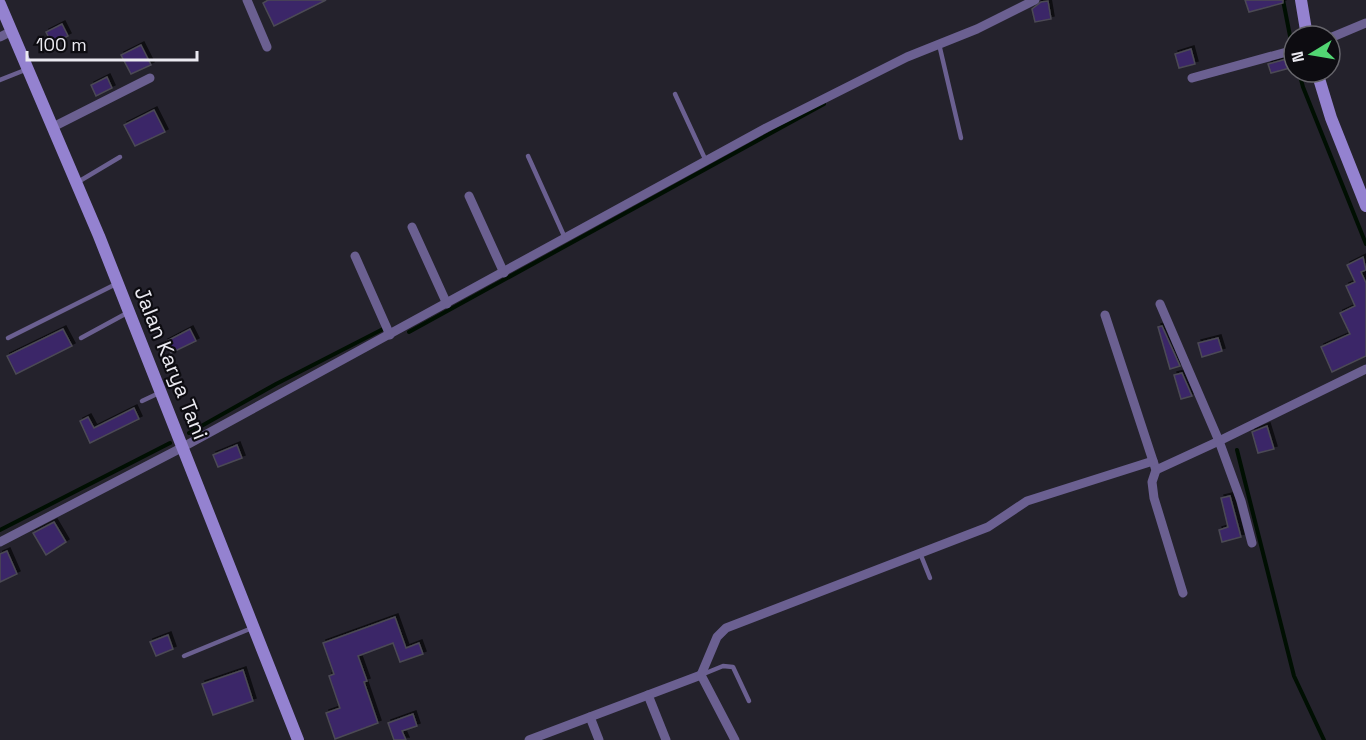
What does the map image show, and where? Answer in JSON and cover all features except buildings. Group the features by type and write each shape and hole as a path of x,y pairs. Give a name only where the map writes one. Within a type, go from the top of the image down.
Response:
{"street":[{"path":"247,0 267,47"},
{"path":"0,542 183,447 706,161 907,57 977,28 1035,0"},
{"path":"1301,0 1305,24"},
{"name":"Jalan Karya Tani","path":"0,4 118,283 298,740"},
{"path":"1342,33 1366,23"},
{"path":"0,37 12,31"},
{"path":"1192,78 1282,53"},
{"path":"53,127 150,78"},
{"path":"1321,84 1331,118 1366,206"},
{"path":"469,196 504,273"},
{"path":"412,227 447,304"},
{"path":"355,256 390,335"},
{"path":"1160,303 1219,441 1241,501 1252,543"},
{"path":"1106,315 1154,466 1152,482 1154,498 1183,593"},
{"path":"529,740 701,675 717,637 726,628 997,523 1028,501 1154,466 1219,441 1366,369"},
{"path":"701,675 735,740"},
{"path":"648,695 666,740"},
{"path":"590,717 599,740"}],"lane":[{"path":"939,43 961,138"},
{"path":"0,80 28,68"},
{"path":"675,94 706,161"},
{"path":"528,156 565,238"},
{"path":"77,183 120,157"},
{"path":"8,338 118,283"},
{"path":"81,338 129,312"},
{"path":"142,401 161,391"},
{"path":"920,553 930,578"},
{"path":"184,656 255,627"},
{"path":"701,675 723,666 733,667 749,701"}],"waterway":[{"path":"1283,0 1288,24"},
{"path":"1302,84 1366,244"},
{"path":"409,332 824,104"},
{"path":"189,433 276,384 385,328"},
{"path":"0,530 170,443"},
{"path":"1237,450 1294,676 1324,740"}]}
